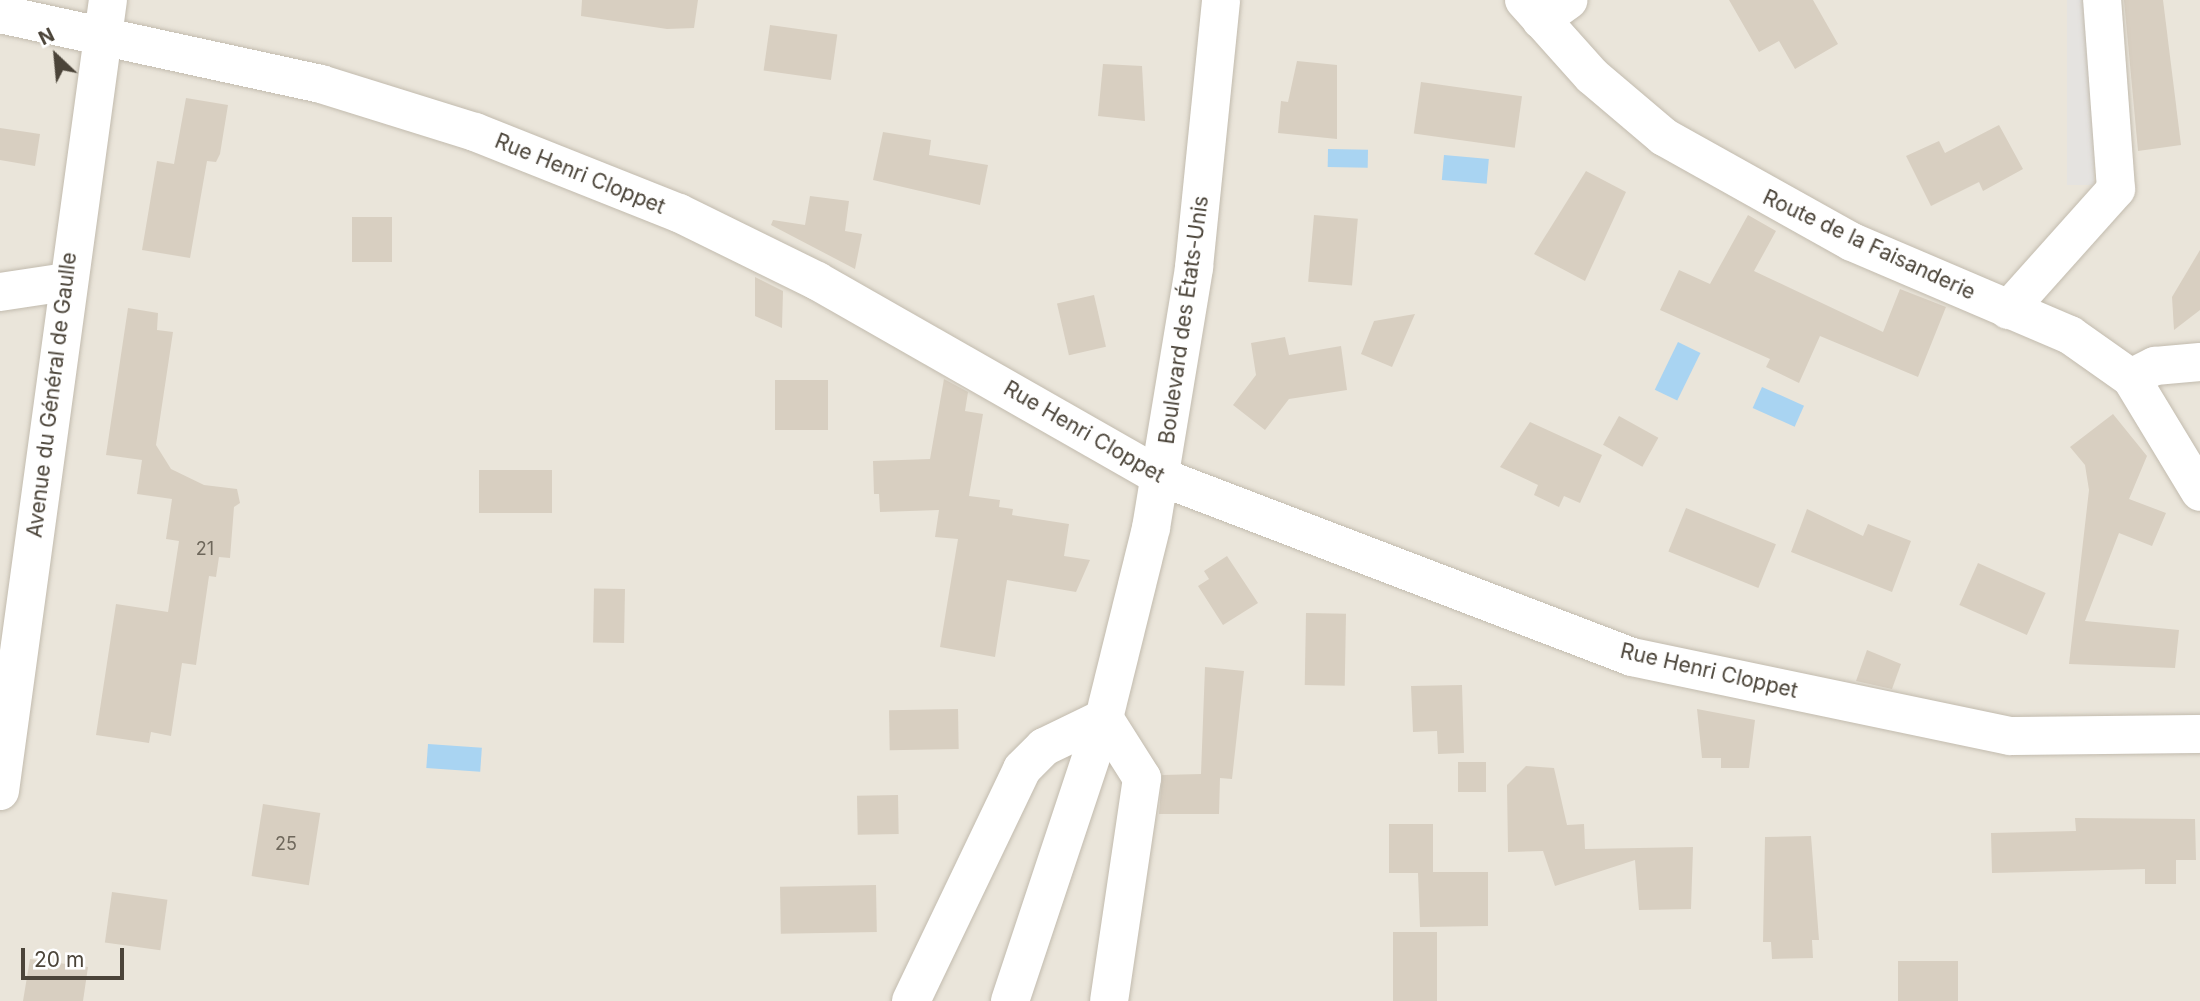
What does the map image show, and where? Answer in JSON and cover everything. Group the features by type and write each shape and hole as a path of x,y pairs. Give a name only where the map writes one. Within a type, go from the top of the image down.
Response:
{"street":[{"name":"Boulevard des États-Unis","path":"1010,1001 1104,718 1161,477 1194,267 1222,0"},
{"path":"2008,310 2116,189 2102,0"},
{"name":"Route de la Faisanderie","path":"1545,7 1592,76 1664,137 1852,242 2070,335 2131,378 2200,492"},
{"name":"Rue Henri Cloppet","path":"0,13 106,16 462,128 679,213 817,281 1161,477 1632,657 2010,736 2200,734"},
{"name":"Avenue du Général de Gaulle","path":"0,791 66,282 106,16"},
{"path":"0,292 66,282"},
{"path":"2131,378 2155,366 2200,362"},
{"path":"911,1001 1022,769 1044,747 1104,718 1142,778 1109,1001"}],"shaded area":[{"path":"0,0 2200,0 2200,1001 0,1001"},
{"path":"2067,0 2094,0 2094,185 2067,185"}],"water":[{"path":"1328,149 1368,150 1368,168 1328,167"},
{"path":"1444,155 1489,159 1487,184 1442,180"},
{"path":"1678,342 1700,353 1677,401 1655,390"},
{"path":"1762,387 1804,406 1795,427 1753,408"},
{"path":"428,744 482,748 480,772 426,768"}],"building":[{"path":"582,0 698,0 694,28 667,29 581,16"},
{"path":"1729,0 1813,0 1838,44 1795,69 1779,41 1759,52"},
{"path":"2124,0 2163,0 2181,145 2138,151"},
{"path":"770,25 837,34 831,80 764,71"},
{"path":"1297,61 1337,65 1337,139 1278,133 1281,101 1288,102"},
{"path":"1103,64 1142,66 1145,121 1098,116"},
{"path":"1421,82 1522,96 1515,148 1414,133"},
{"path":"186,98 228,105 220,154 216,162 207,161 190,258 142,250 157,161 174,164"},
{"path":"1999,125 2023,169 1983,191 1979,182 1931,206 1906,156 1939,141 1945,153"},
{"path":"0,128 40,134 35,166 0,160"},
{"path":"883,132 931,140 929,155 988,165 980,205 873,180"},
{"path":"1586,171 1626,192 1585,281 1534,254"},
{"path":"810,196 849,201 845,231 862,234 855,269 771,225 773,220 805,225"},
{"path":"1314,215 1358,219 1352,286 1308,282"},
{"path":"1748,215 1776,231 1754,271 1883,332 1900,289 1946,307 1918,377 1820,336 1799,383 1766,367 1770,359 1660,310 1679,270 1710,284"},
{"path":"352,217 392,217 392,262 352,262"},
{"path":"2200,250 2200,310 2174,330 2172,297"},
{"path":"755,277 783,291 782,328 755,316"},
{"path":"1094,295 1106,347 1069,355 1057,304"},
{"path":"128,308 158,313 157,330 173,332 156,445 171,469 204,485 237,489 240,503 234,507 230,558 219,557 216,577 209,576 196,665 182,663 171,736 151,732 149,743 96,735 116,604 168,612 179,541 166,539 172,499 137,494 142,460 106,455"},
{"path":"1415,314 1392,367 1361,354 1374,321"},
{"path":"1285,337 1289,355 1341,346 1347,390 1289,399 1265,430 1233,405 1256,375 1251,343"},
{"path":"944,379 968,392 965,411 983,414 969,496 1000,500 999,507 1013,509 1012,515 1069,524 1064,556 1090,560 1076,592 1007,580 995,657 940,647 958,539 935,537 939,510 880,512 879,494 874,494 873,461 930,459"},
{"path":"775,380 828,380 828,430 775,430"},
{"path":"2113,414 2147,456 2129,499 2166,513 2152,546 2119,533 2085,621 2179,630 2175,668 2069,664 2089,490 2085,465 2070,447"},
{"path":"1619,416 1658,438 1642,467 1603,445"},
{"path":"1530,422 1602,455 1580,503 1564,496 1559,507 1534,495 1538,485 1500,467"},
{"path":"479,470 552,470 552,513 479,513"},
{"path":"1686,508 1776,544 1758,588 1668,552"},
{"path":"1807,509 1863,536 1868,524 1911,541 1892,592 1791,552"},
{"path":"1227,556 1258,603 1223,625 1198,586 1209,579 1204,571"},
{"path":"1978,563 2046,593 2027,635 1959,605"},
{"path":"594,588 625,589 624,643 593,642"},
{"path":"1306,613 1346,614 1345,686 1305,685"},
{"path":"1867,650 1901,664 1892,689 1856,681"},
{"path":"1205,667 1244,671 1232,779 1220,778 1219,814 1159,814 1162,775 1201,774"},
{"path":"1462,685 1464,753 1438,754 1437,731 1413,732 1411,686"},
{"path":"958,709 959,749 890,750 889,710"},
{"path":"1697,709 1755,720 1749,768 1721,768 1721,758 1702,758"},
{"path":"1458,762 1486,762 1486,792 1458,792"},
{"path":"1526,766 1554,768 1567,825 1584,824 1585,849 1693,847 1691,909 1639,910 1635,860 1555,886 1543,851 1508,852 1507,785"},
{"path":"898,795 899,834 858,835 857,796"},
{"path":"263,804 320,813 309,885 252,876"},
{"path":"2075,818 2195,819 2196,860 2176,860 2176,884 2145,884 2145,869 1992,873 1991,833 2076,831"},
{"path":"1389,824 1433,824 1433,872 1488,872 1488,926 1420,927 1418,873 1389,873"},
{"path":"1811,836 1819,940 1812,940 1813,958 1772,959 1771,942 1763,942 1765,837"},
{"path":"876,885 877,932 781,934 780,887"},
{"path":"112,892 167,900 160,950 105,943"},
{"path":"1393,932 1437,932 1437,1001 1393,1001"},
{"path":"30,959 88,967 83,1001 23,1001"},
{"path":"1898,961 1958,961 1958,1001 1898,1001"}]}
